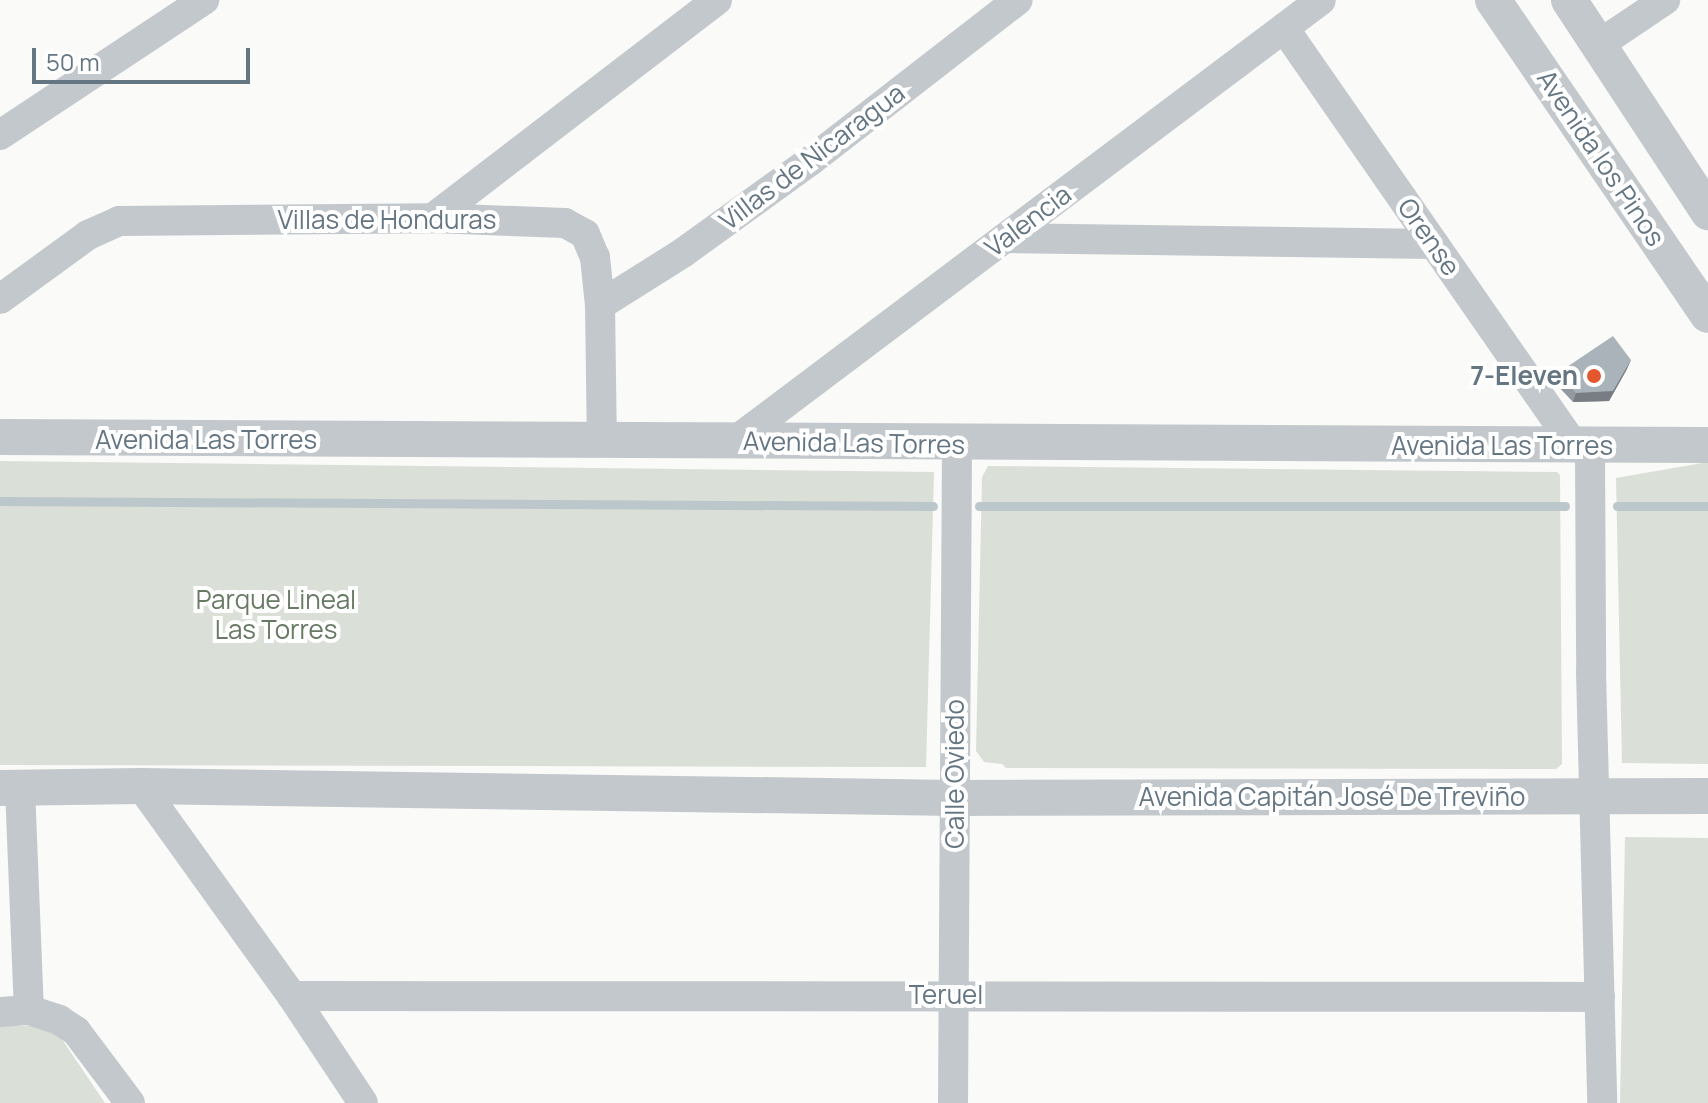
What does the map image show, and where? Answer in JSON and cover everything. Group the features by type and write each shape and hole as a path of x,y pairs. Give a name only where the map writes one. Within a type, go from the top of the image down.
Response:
{"street":[{"path":"0,135 204,0"},
{"path":"433,218 717,0"},
{"name":"Villas de Nicaragua","path":"600,305 684,252 809,162 1018,0"},
{"name":"Valencia","path":"735,441 1321,0"},
{"name":"Avenida los Pinos","path":"1493,0 1708,315"},
{"path":"1569,0 1708,212"},
{"path":"1598,45 1665,0"},
{"name":"Orense","path":"1284,28 1434,244 1583,447"},
{"name":"Villas de Honduras","path":"0,299 88,235 119,221 433,218 553,222 576,226 590,242 595,257 600,305 602,440"},
{"path":"1005,238 1434,244"},
{"name":"Avenida Las Torres","path":"0,437 1583,447 1708,445"},
{"name":"Calle Oviedo","path":"953,1103 957,444"},
{"path":"1583,447 1596,797 1602,1103"},
{"path":"141,786 292,996 363,1103"},
{"path":"130,1103 76,1031 59,1020 14,1011 10,788 141,786 955,798"},
{"name":"Avenida Capitán José De Treviño","path":"955,798 1708,796"},
{"name":"Teruel","path":"292,996 954,994 1600,997"}],"green space":[{"name":"Parque Lineal Las Torres","path":"0,461 934,472 926,767 0,765"},
{"path":"1708,462 1708,764 1622,763 1616,478"},
{"path":"988,466 1557,472 1560,475 1562,764 1556,769 1006,768 1002,764 984,762 976,751 982,477"},
{"path":"1625,837 1708,838 1708,1103 1620,1103"},
{"path":"0,1026 53,1026 105,1103 0,1103"}],"building":[{"name":"7-Eleven","path":"1613,336 1631,360 1613,391 1576,393 1558,373"}],"waterway":[{"path":"0,501 933,506"},
{"path":"979,506 1565,506"},
{"path":"1617,506 1708,506"}],"place":[{"name":"7-Eleven","path":"1594,376"}]}
